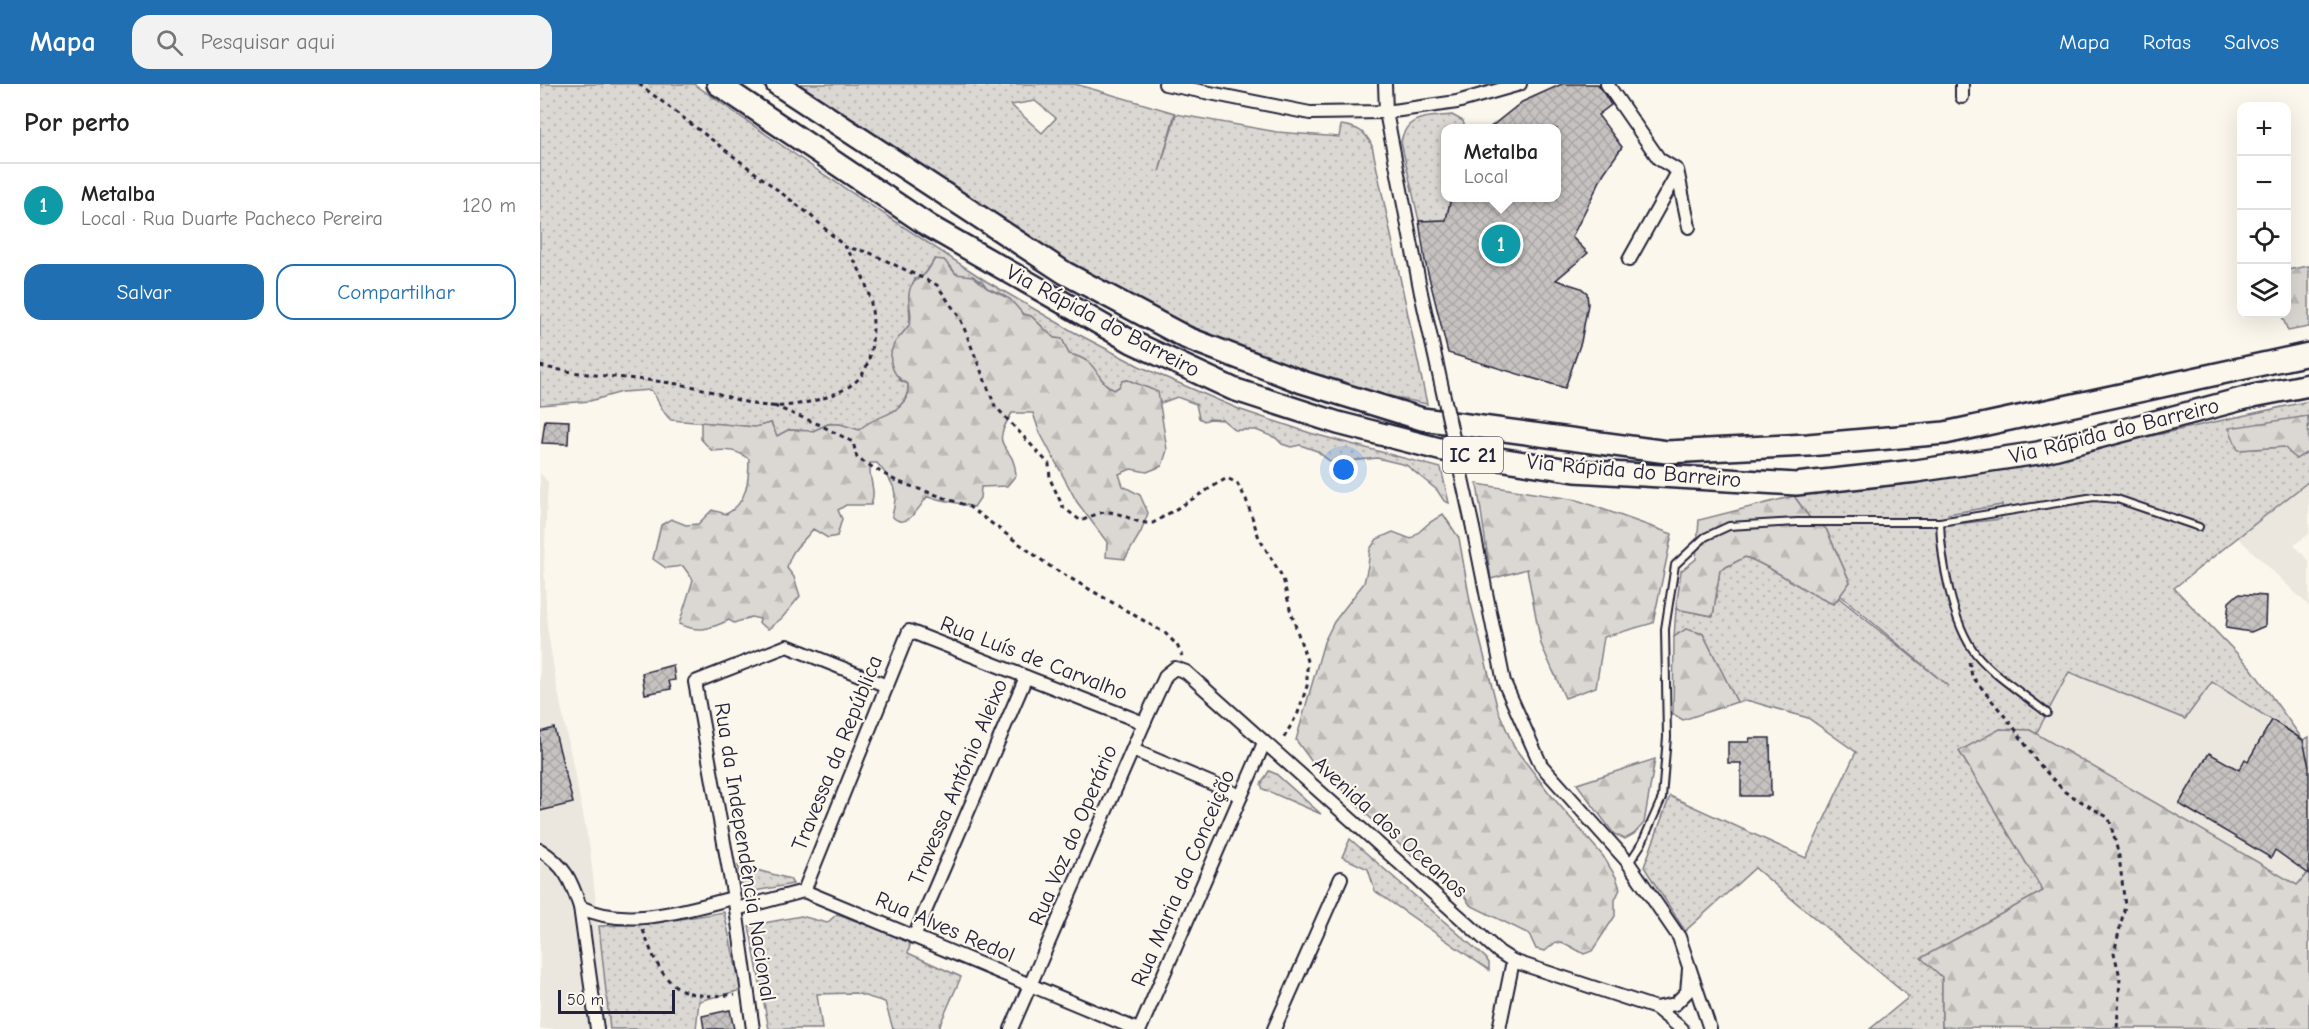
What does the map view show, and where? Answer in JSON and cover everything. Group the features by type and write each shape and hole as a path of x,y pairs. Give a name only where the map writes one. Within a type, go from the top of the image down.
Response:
{"highway":[{"name":"Via Rápida do Barreiro","path":"718,84 929,226 1132,342 1233,389 1338,423 1443,450 1575,471 1796,484 1916,471 2038,453 2253,396 2309,385"},
{"name":"Via Rápida do Barreiro","path":"777,84 1065,273 1187,338 1302,382 1422,419 1667,452 1808,445 1945,433 2309,354"}],"street":[{"path":"1385,84 1386,112 1421,293 1473,528 1504,682 1541,765 1629,863 1679,937 1710,1029"},
{"path":"1173,85 1310,113 1386,112 1457,102 1520,84"},
{"path":"1607,84 1659,159 1677,170 1689,227"},
{"path":"1629,261 1677,174"},
{"name":"Rua Luís de Carvalho","path":"909,631 1144,723"},
{"name":"Travessa da República","path":"804,891 909,631"},
{"name":"Rua da Independência Nacional","path":"753,1029 734,904 695,682 787,646 887,686"},
{"name":"Avenida dos Oceanos","path":"1144,723 1166,675 1175,668 1186,672 1499,952 1513,961 1656,1008 1682,1029"},
{"name":"Travessa António Aleixo","path":"914,937 1026,677"},
{"name":"Rua Voz do Operário","path":"1011,1029 1144,723"},
{"name":"Rua Maria da Conceição","path":"1138,1029 1264,743"},
{"path":"1133,750 1241,796"},
{"path":"540,850 562,868 570,878 580,907 597,1029"},
{"path":"1274,1029 1341,878"},
{"path":"580,907 593,914 654,916 804,891"},
{"name":"Rua Alves Redol","path":"804,891 1138,1029"},
{"path":"1499,1029 1513,961"},
{"path":"1656,1008 1675,1004 1687,992 1689,964"}],"lane":[{"path":"1629,863 1642,843 1662,798 1666,737 1665,629 1675,565 1705,537 1729,526 1797,522 1940,522 2094,497 2117,499 2199,527"},
{"path":"1940,522 1941,551 1951,596 1971,646 1989,667 2047,713"}],"path":[{"path":"639,84 809,214 844,247 858,266 868,289 874,320 871,353 861,376 838,393 798,404 774,406"},
{"path":"844,247 868,252 937,285 960,318 995,406 1049,464 1050,479 1064,507 1081,521 1104,512 1122,515 1141,524 1153,523 1227,478 1237,483 1246,499 1259,538 1283,578 1307,662 1307,686 1298,713 1276,754"},
{"path":"540,366 574,374 687,385 727,398 774,406 818,423 853,442 857,458 896,481 968,506 1051,567 1165,633 1177,645 1198,683"},
{"path":"1971,646 1968,656 1972,676 2015,729 2037,762 2065,792 2109,818 2119,856 2125,906 2114,953 2120,977 2116,1029"},
{"path":"638,917 651,951 673,985 687,993 709,998 748,993"}],"shaded area":[{"path":"540,473 548,482 544,563 547,626 590,849 610,1029 540,1029"},
{"path":"2309,481 2309,534 2294,545 2309,561 2309,606 2237,537"},
{"path":"2069,672 2185,719 2212,681 2303,740 2309,767 2309,871 2297,885 2036,734"}],"green space":[{"path":"540,84 694,84 820,172 986,281 1072,331 1139,366 1241,410 1310,433 1441,468 1449,503 1444,501 1437,490 1406,465 1377,458 1332,463 1317,451 1300,445 1291,447 1282,444 1276,438 1256,430 1235,430 1223,420 1204,421 1199,418 1196,404 1177,397 1161,403 1151,389 1128,380 1122,381 1114,390 1102,380 1086,360 1069,354 1062,339 1054,338 1031,316 1023,314 1003,295 987,288 982,281 956,274 951,267 935,259 924,275 915,279 909,295 910,324 898,339 899,380 908,384 904,401 891,413 859,430 839,424 828,424 813,431 788,430 777,436 771,423 755,427 671,420 651,390 622,392 590,401 540,405"},
{"path":"798,84 1075,84 1175,113 1159,172 1176,114 1277,132 1339,137 1341,125 1364,133 1372,146 1427,404 1328,379 1279,362 1231,344 1137,300 1016,232","holes":["1035,101 1056,118 1042,133 1011,105"]},
{"path":"1452,115 1463,121 1464,124 1441,124 1441,202 1450,202 1446,220 1419,221 1401,142 1408,126 1427,117"},
{"path":"935,259 944,260 956,274 973,276 987,288 1010,299 1023,314 1031,316 1054,338 1062,339 1069,354 1087,361 1107,386 1114,390 1122,381 1128,380 1158,392 1167,450 1162,466 1147,472 1131,469 1119,474 1123,486 1140,495 1148,513 1141,532 1125,559 1106,557 1107,542 1077,502 1039,431 1033,413 1012,413 1005,425 1002,441 1011,456 1016,475 1007,486 981,487 980,498 974,507 927,497 907,520 897,520 892,516 895,500 894,487 877,463 870,463 873,494 871,505 846,505 838,510 842,519 837,536 828,538 813,529 791,555 787,568 794,577 800,596 782,618 768,629 759,623 760,619 751,617 734,623 729,620 704,629 679,624 693,580 683,566 666,568 653,559 661,525 671,519 686,525 698,524 712,510 726,514 733,510 743,498 748,475 749,459 732,451 712,451 701,439 701,422 755,427 771,423 777,436 788,430 813,431 828,424 840,424 859,430 873,420 898,409 904,403 908,384 895,373 891,363 891,352 910,323 911,287"},
{"path":"2309,266 2309,327 2288,331 2283,318 2291,318 2291,269"},
{"path":"2309,401 2309,420 2308,417 2238,450 2284,447 2308,453 2309,451 2309,481 2174,588 2251,668 2303,740 2212,682 2185,719 2069,672 2036,734 2030,730 1959,751 2043,891 1922,958 1942,977 1942,1027 1945,1029 1870,1029 1909,997 1755,868 1685,931 1644,867 1670,796 1806,858 1856,752 1808,718 1750,701 1737,702 1703,634 1686,629 1674,637 1676,609 1713,616 1720,570 1745,557 1768,567 1833,604 1839,598 1948,686 1840,595 1850,582 1826,529 1809,517 1794,496 1916,483 2138,439","holes":["2002,505 2001,519 1949,525 1948,514"]},
{"path":"2308,416 2309,451 2296,459 2284,447 2238,450 2229,428"},
{"path":"1477,484 1577,500 1672,534 1653,623 1604,637 1596,687 1565,698 1541,644 1527,569 1491,579"},
{"path":"1794,496 1809,517 1826,529 1850,582 1834,604 1768,567 1745,557 1720,570 1713,616 1676,609 1681,571 1696,559 1699,520"},
{"path":"1443,514 1459,538 1470,601 1498,710 1514,747 1550,794 1603,856 1616,877 1620,889 1615,900 1615,916 1592,951 1584,954 1568,945 1556,942 1545,951 1536,949 1529,934 1470,905 1463,894 1450,888 1440,871 1412,856 1364,812 1312,762 1296,740 1324,642 1334,622 1364,583 1370,549 1377,539 1393,532 1411,539"},
{"path":"1686,629 1703,634 1737,702 1683,720 1673,714 1674,637"},
{"path":"2000,729 2030,730 2297,885 2309,871 2309,1029 1942,1027 1942,977 1921,958 2043,891 1959,751"},
{"path":"2309,737 2309,767 2303,740"},
{"path":"1655,759 1644,823 1634,834 1625,839 1614,834 1577,784"},
{"path":"1269,771 1276,774 1321,814 1263,789 1261,784"},
{"path":"1350,839 1486,958 1489,970 1375,891 1368,869 1342,857"},
{"path":"738,865 790,879 793,884 750,892 742,884"},
{"path":"724,912 741,990 699,1001 696,1029 610,1029 599,926 650,924"},
{"path":"837,914 911,941 908,953 961,977 938,1029 893,1029 885,1002 855,993 817,994 822,1029 769,1029 749,926 801,916 827,923"}],"building":[{"path":"1562,84 1598,84 1611,105 1598,115 1622,147 1604,173 1572,237 1588,253 1556,280 1581,288 1587,293 1588,304 1581,342 1565,388 1448,353 1425,261 1419,221 1446,220 1450,202 1561,202 1561,124 1494,124 1522,102"},
{"path":"545,420 569,421 568,444 542,443"},
{"path":"2238,594 2266,596 2265,626 2251,632 2226,628 2229,602"},
{"path":"673,665 675,680 669,681 671,689 645,694 642,673"},
{"path":"2272,720 2303,740 2309,767 2309,874 2275,850 2271,858 2179,804 2209,753 2239,770 2245,759 2248,761"},
{"path":"554,728 573,803 540,811 540,732"},
{"path":"1750,738 1770,738 1771,796 1741,796 1741,763 1728,763 1728,742 1749,742"},
{"path":"730,1010 734,1029 704,1029 702,1016"}],"place":[{"name":"Metalba","path":"1501,244"}]}
